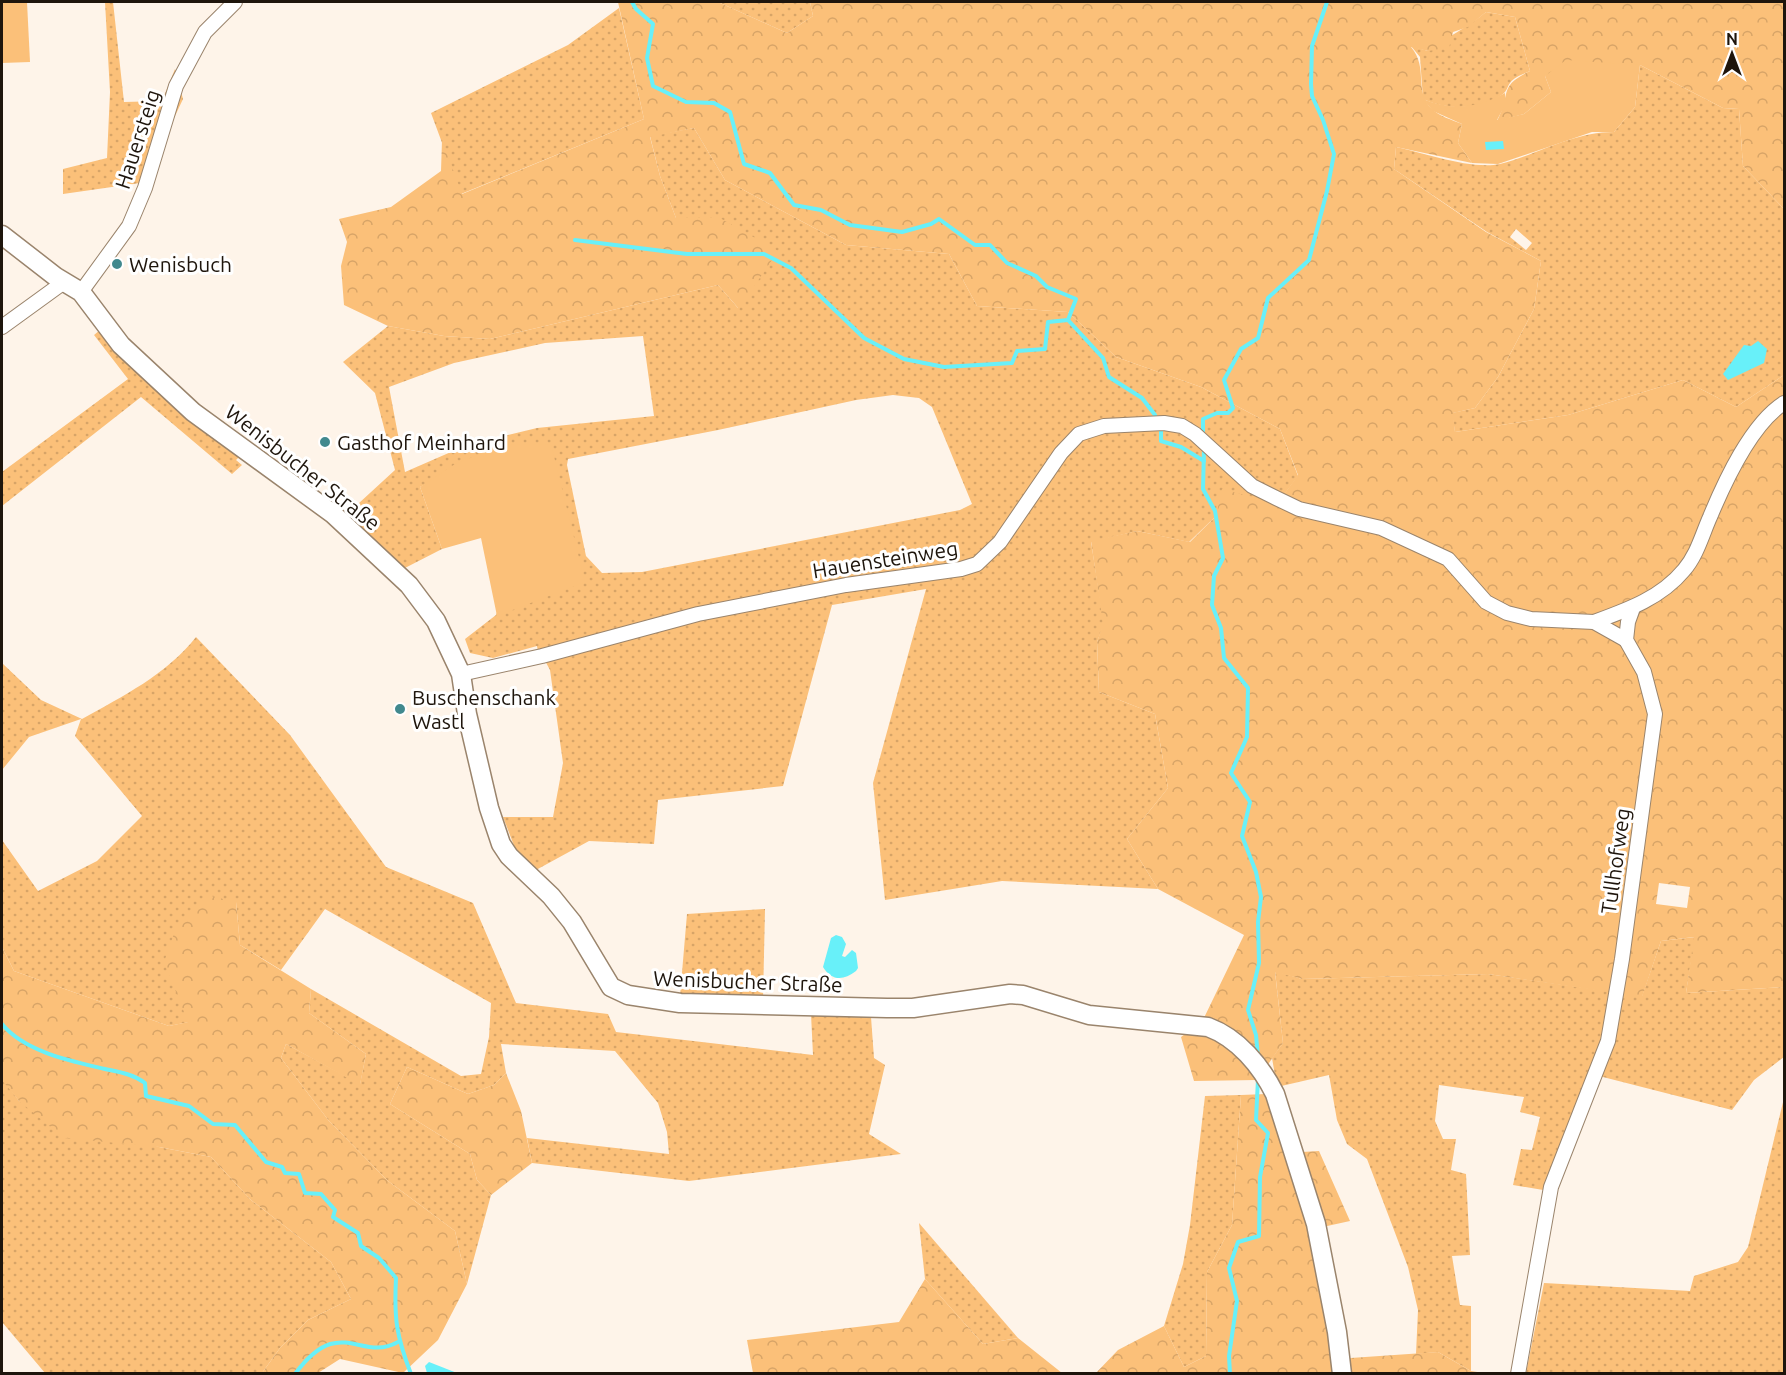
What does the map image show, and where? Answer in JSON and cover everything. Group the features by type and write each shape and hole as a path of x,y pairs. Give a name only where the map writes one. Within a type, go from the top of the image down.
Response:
{"street":[{"name":"Hauersteig","path":"81,292 129,226 145,188 176,87 205,32 235,2"},
{"name":"Wenisbucher Straße","path":"2,235 64,282 81,292 121,345 193,411 333,514 391,566 436,621 461,674 469,725 489,808 501,844 509,856 551,896 567,915 605,980 616,991 646,1000 680,1003 887,1008 922,1006 996,994 1023,995 1089,1015 1208,1027 1229,1038 1267,1077 1275,1094 1316,1224 1337,1332 1342,1374"},
{"path":"2,327 64,282"},
{"path":"1626,640 1628,622 1633,608 1660,592 1684,570 1696,552 1736,464 1763,422 1785,403"},
{"name":"Hauensteinweg","path":"461,674 542,657 699,614 846,585 961,569 977,564 1000,542 1065,448 1079,434 1104,426 1164,423 1182,426 1214,450 1252,486 1299,509 1381,528 1448,559 1486,602 1507,613 1531,619 1594,622 1633,608"},
{"name":"Hauensteinweg","path":"1594,622 1626,640"},
{"name":"Tullhofweg","path":"1518,1374 1551,1187 1608,1041 1622,959 1655,714 1644,672 1626,640"}],"green space":[{"path":"2,2 27,2 30,62 2,63"},
{"path":"105,2 113,2 124,102 162,101 175,69 183,99 168,131 154,181 63,194 63,169 107,158 110,92"},
{"path":"618,2 718,2 787,33 813,16 810,2 1784,2 1784,209 1743,166 1739,109 1723,108 1640,65 1545,76 1551,92 1524,114 1497,121 1509,86 1530,71 1515,17 1486,12 1468,27 1453,32 1449,48 1428,51 1411,47 1419,63 1426,102 1438,114 1462,124 1458,143 1472,163 1396,147 1394,169 1486,232 1541,261 1534,309 1498,377 1475,408 1453,413 1455,432 1568,415 1683,380 1736,407 1784,375 1784,987 1686,993 1694,937 1661,941 1642,997 1488,974 1302,979 1275,972 1283,1043 1257,1080 1194,1081 1181,1037 1202,1022 1244,935 1158,889 1127,839 1168,788 1155,714 1099,692 1097,642 1103,624 1091,541 1137,531 1190,542 1216,516 1222,489 1277,504 1298,475 1280,429 1201,387 1116,357 1068,312 977,306 949,254 846,245 725,180 694,128 650,137 660,176 676,218 720,218 778,251 739,309 718,285 490,339 444,336 388,326 344,305 341,266 347,242 339,219 391,207 441,171 442,140 462,194 644,119","holes":["1659,883 1690,887 1687,908 1656,904"]},
{"path":"718,2 810,2 813,16 787,33"},
{"path":"619,8 644,119 461,194 431,113 568,45"},
{"path":"1486,12 1515,17 1530,71 1512,81 1503,94 1484,104 1453,107 1423,99 1420,57 1411,46 1428,51"},
{"path":"1566,60 1640,65 1635,107 1614,132 1592,132 1498,164 1472,163 1458,143 1462,124 1433,111 1423,99 1444,105 1465,106 1485,102 1505,93 1505,105 1497,120 1524,114 1551,92 1545,76"},
{"path":"1640,65 1723,108 1739,109 1743,166 1784,209 1784,375 1736,407 1683,380 1568,415 1455,432 1452,413 1475,408 1498,377 1534,309 1541,261 1487,232 1394,169 1396,147 1462,163 1500,164 1570,139 1614,132 1635,107","holes":["1516,229 1532,243 1526,250 1510,237"]},
{"path":"694,128 725,180 846,245 949,254 977,306 1068,312 1116,357 1201,387 1280,429 1298,476 1277,504 1216,516 1189,542 1137,531 1091,542 1104,624 1097,642 1099,692 1155,714 1168,788 1127,839 1158,889 1002,881 885,900 873,783 926,589 832,605 783,786 658,800 654,844 589,841 536,870 515,848 503,817 553,817 563,763 550,670 543,657 539,657 537,646 493,658 470,653 465,639 496,615 551,445 503,445 420,487 442,549 403,569 346,515 395,470 375,393 343,362 388,326 444,336 490,339 718,285 738,308 720,218 676,218 660,176 650,136","holes":["643,336 654,416 537,428 467,445 405,472 389,387 454,363 545,343","893,395 919,398 932,407 972,504 960,510 642,572 602,573 586,556 567,465 568,459 856,400"]},
{"path":"100,330 158,386 178,412 239,457 236,460 242,465 232,474 141,397 2,506 2,472 128,379 94,335"},
{"path":"551,444 585,582 497,616 481,538 442,549 420,487 455,464 503,445"},
{"path":"196,637 290,735 386,867 473,903 516,1003 608,1014 616,1032 813,1055 811,1014 871,1017 874,1058 885,1065 869,1134 901,1154 689,1181 532,1163 527,1138 669,1154 667,1132 658,1103 615,1051 501,1044 506,1073 494,1085 468,1094 407,1067 390,1104 470,1154 477,1180 491,1195 467,1284 455,1231 388,1181 329,1121 281,1058 286,1044 360,1084 366,1054 309,1013 311,989 461,1076 481,1074 489,1037 491,1003 325,909 281,970 240,945 236,902 189,1022 169,1026 14,971 2,947 2,840 38,891 97,861 142,816 75,736 81,719 29,737 2,770 2,663 41,700 82,719 158,674"},
{"path":"211,896 236,902 240,945 311,989 309,1013 366,1054 360,1085 286,1044 281,1058 329,1121 388,1181 455,1231 467,1284 438,1340 403,1373 340,1359 318,1373 262,1373 280,1348 308,1320 351,1299 331,1262 251,1200 211,1157 159,1147 64,1138 19,1101 2,1080 2,947 14,971 169,1026 188,1022 164,962 176,928"},
{"path":"765,909 763,999 680,996 687,914"},
{"path":"1695,937 1686,993 1784,987 1784,1057 1754,1080 1732,1110 1599,1076 1555,1192 1513,1185 1521,1149 1532,1150 1540,1117 1520,1112 1524,1097 1439,1085 1435,1121 1443,1139 1456,1139 1451,1170 1466,1174 1470,1255 1452,1256 1460,1305 1471,1306 1471,1371 1438,1352 1416,1354 1418,1310 1408,1267 1367,1159 1347,1144 1337,1120 1329,1075 1277,1087 1272,1058 1283,1043 1275,971 1302,979 1488,974 1642,996 1661,941"},
{"path":"407,1067 468,1094 494,1085 506,1073 521,1111 532,1163 491,1195 477,1180 470,1154 390,1104"},
{"path":"3,1079 19,1101 159,1147 211,1157 251,1200 331,1262 351,1299 308,1320 280,1348 262,1373 45,1373 2,1322"},
{"path":"1266,1094 1285,1153 1319,1151 1350,1221 1309,1230 1336,1359 1438,1352 1471,1371 1484,1373 1095,1374 1118,1350 1164,1326 1184,1367 1206,1356 1207,1272 1232,1225 1241,1095"},
{"path":"1241,1095 1232,1225 1207,1272 1206,1356 1184,1367 1164,1326 1183,1264 1190,1225 1205,1096"},
{"path":"1784,1098 1784,1373 1526,1373 1544,1283 1690,1291 1694,1276 1738,1262 1748,1247"},
{"path":"919,1223 1018,1338 983,1344 925,1279"},
{"path":"925,1279 983,1344 1018,1338 1062,1373 753,1373 747,1340 899,1322"}],"water":[{"path":"1503,141 1504,149 1486,150 1485,142"},
{"path":"1758,341 1767,349 1764,363 1728,380 1723,374 1744,345 1751,346"},
{"path":"836,935 842,937 846,944 842,956 845,957 852,950 856,953 858,968 842,978 830,975 823,967 831,938"},
{"path":"429,1362 457,1373 427,1373 425,1366"}],"waterway":[{"path":"632,2 636,9 653,24 647,58 653,86 686,102 714,103 730,112 744,164 770,173 794,205 821,210 850,225 902,232 931,224 939,219 975,245 990,245 1007,263 1036,276 1047,287 1076,299 1068,320 1103,358 1109,377 1142,398 1155,415"},
{"path":"1203,435 1203,419 1217,413 1228,413 1233,408 1224,380 1241,349 1258,338 1268,298 1309,260 1334,154 1312,96 1311,84 1312,46 1327,2"},
{"path":"575,240 687,254 764,254 791,268 864,338 904,359 944,367 1012,363 1017,351 1045,349 1048,322 1068,320"},
{"path":"1161,429 1161,441 1181,447 1204,461"},
{"path":"1204,449 1203,489 1215,511 1223,558 1214,576 1212,605 1221,628 1224,658 1248,688 1247,737 1231,773 1250,802 1242,836 1256,872 1261,897 1258,922 1259,963 1248,1010 1256,1035 1258,1057"},
{"path":"2,1024 23,1042 49,1054 131,1075 145,1083 146,1096 189,1106 213,1124 235,1125 266,1162 282,1167 285,1173 299,1174 305,1193 321,1194 335,1210 333,1217 358,1233 361,1246 379,1258 396,1278 397,1326 411,1374"},
{"path":"1230,1374 1229,1356 1237,1301 1229,1268 1238,1242 1259,1236 1260,1177 1268,1133 1256,1120 1258,1079"},
{"path":"295,1374 311,1356 325,1346 349,1343 385,1347 398,1342"}],"place":[{"name":"Wenisbuch","path":"117,264"},
{"name":"Gasthof Meinhard","path":"325,442"},
{"name":"Buschenschank Wastl","path":"400,709"}]}
